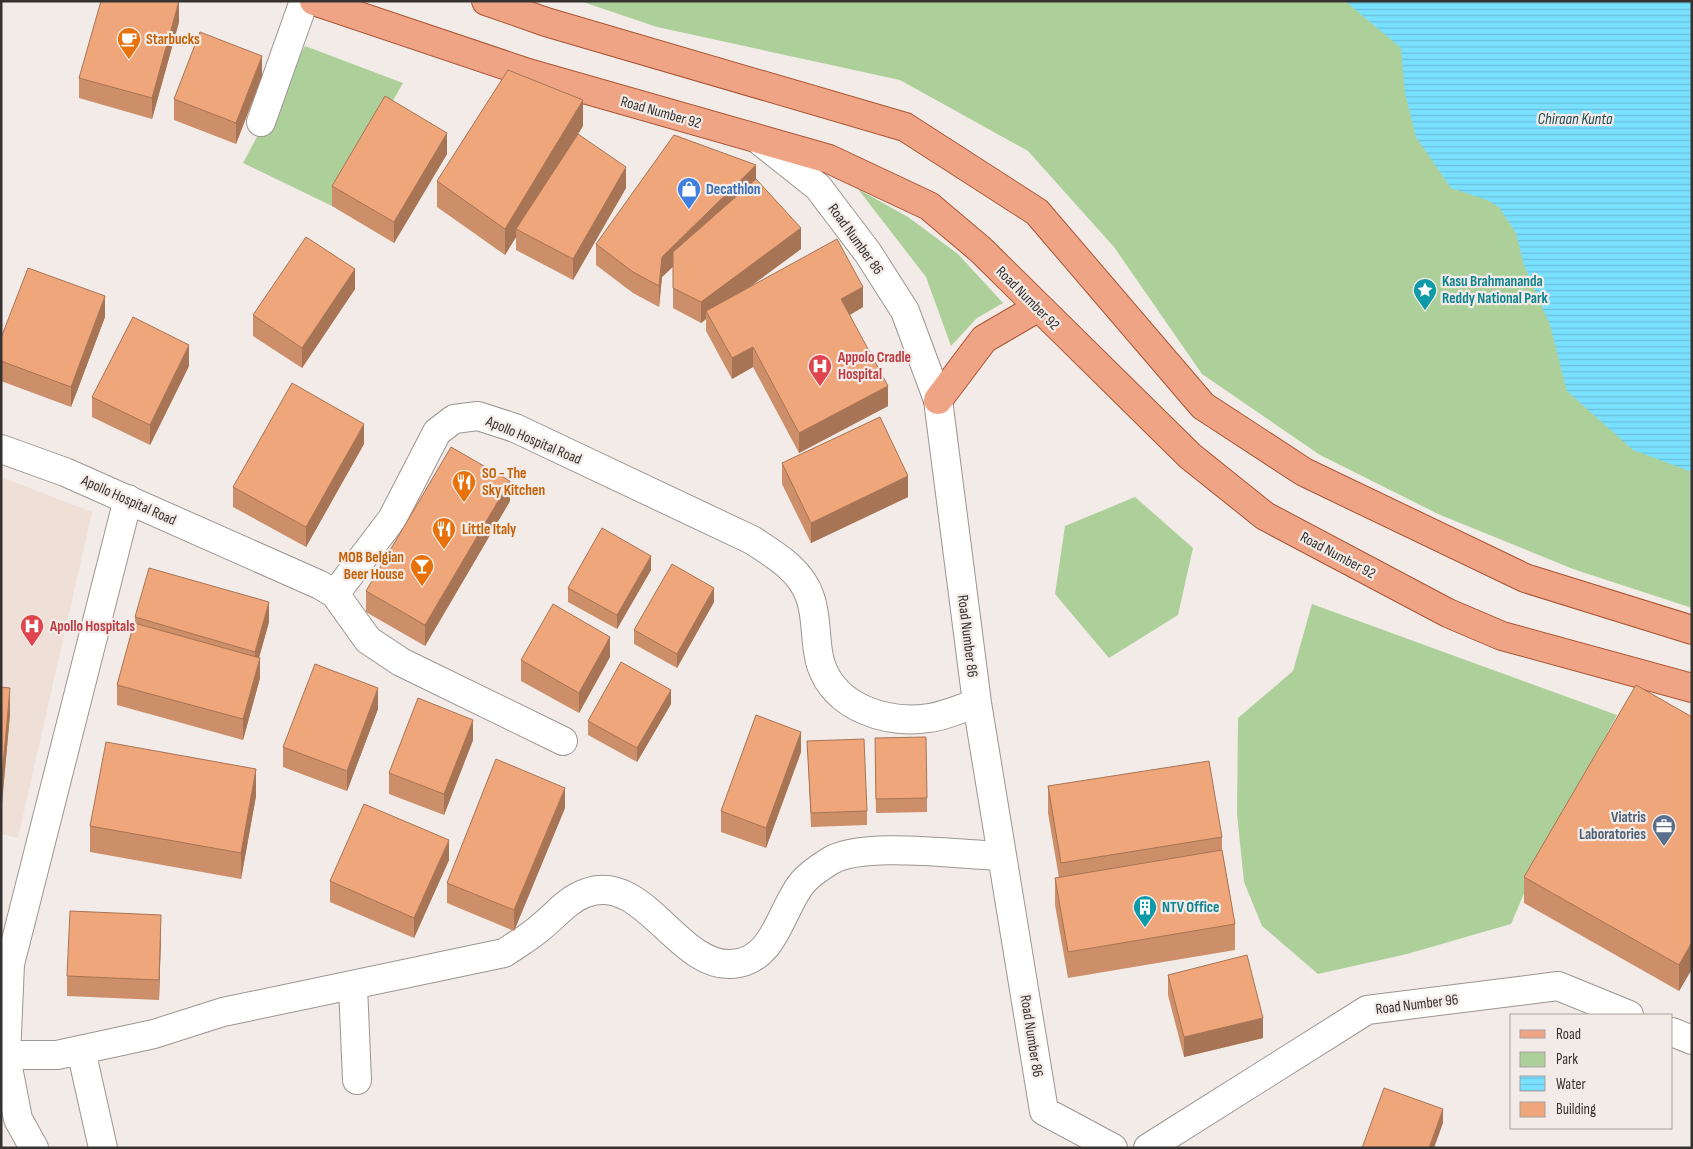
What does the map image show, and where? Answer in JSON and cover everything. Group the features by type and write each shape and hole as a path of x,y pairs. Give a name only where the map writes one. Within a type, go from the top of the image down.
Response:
{"main road":[{"name":"Road Number 92","path":"314,1 528,74 829,159 929,206 981,250 1037,308 1190,456 1265,516 1448,613 1502,636 1692,688"},
{"path":"486,1 546,22 905,127 1036,212 1203,406 1304,472 1525,578 1692,630"},
{"path":"938,400 984,339 1037,308"}],"street":[{"path":"261,122 304,1"},
{"name":"Road Number 86","path":"760,140 818,187 868,253 905,311 938,400 977,703 1044,1111 1113,1148"},
{"name":"Apollo Hospital Road","path":"1,449 65,472 128,499 320,585 335,594 392,519 437,432 454,419 478,416 515,428 752,540 782,560 797,574 810,597 822,666 834,686 852,705 880,716 929,718 977,703"},
{"path":"34,1148 10,1123 4,1056 10,964 128,499"},
{"path":"335,594 368,640 401,662 564,741"},
{"path":"4,1056 57,1056 154,1034 224,1012 504,953 578,898 586,893 602,890 622,893 634,900 682,941 712,961 732,964 755,957 769,943 803,882 830,861 887,850 1002,856"},
{"path":"353,986 357,1080"},
{"name":"Road Number 96","path":"1148,1148 1368,1010 1558,986 1627,1014"},
{"path":"1673,1032 1692,1040"},
{"path":"82,1050 104,1148"}],"shaded area":[{"name":"Apollo Hospitals","path":"1,477 92,512 18,838 1,834"}],"green space":[{"name":"Kasu Brahmananda Reddy National Park","path":"580,1 1692,1 1692,608 1573,569 1438,514 1320,455 1202,374 1114,247 1028,151 900,80 657,27"},
{"path":"305,46 403,83 332,206 243,163"},
{"path":"858,189 908,217 958,254 1003,303 977,318 951,346 926,277"},
{"path":"1135,497 1193,548 1178,615 1109,658 1055,594 1065,526"},
{"path":"1312,604 1617,715 1539,858 1511,924 1407,954 1318,974 1262,926 1244,882 1237,814 1238,718 1293,671"}],"water":[{"name":"Chiraan Kunta","path":"1345,1 1692,1 1692,472 1633,450 1567,391 1550,325 1524,265 1516,233 1499,207 1487,200 1451,188 1416,137 1405,93 1401,48"}],"building":[{"name":"Starbucks","path":"101,1 179,1 152,98 79,78"},
{"path":"200,32 262,56 236,123 174,99"},
{"path":"508,70 583,100 505,229 437,181"},
{"path":"385,96 447,133 394,222 332,186"},
{"path":"578,134 626,167 573,259 516,229"},
{"path":"674,135 756,165 662,257 659,286 633,272 596,244"},
{"path":"756,179 801,228 701,302 673,288 673,252"},
{"path":"306,237 355,269 302,348 253,315"},
{"path":"837,239 863,287 841,299 888,386 799,433 753,347 732,358 706,311"},
{"path":"28,268 105,296 71,387 1,361 1,338"},
{"path":"133,317 189,345 150,425 92,397"},
{"path":"292,383 364,424 306,527 233,487"},
{"path":"880,417 908,476 811,523 782,463"},
{"path":"451,447 510,481 425,625 366,591"},
{"path":"602,528 651,556 617,615 568,588"},
{"path":"672,564 714,588 677,654 634,630"},
{"path":"149,568 269,602 255,652 135,617"},
{"path":"553,604 610,637 579,693 521,660"},
{"path":"134,623 260,658 243,719 117,685"},
{"path":"621,662 671,690 637,748 588,721"},
{"path":"315,664 378,688 347,771 283,747"},
{"path":"1636,685 1692,717 1692,942 1679,965 1524,877"},
{"path":"1,687 10,688 2,777 1,777"},
{"path":"418,698 473,720 444,794 389,773"},
{"path":"756,715 801,732 766,828 721,811"},
{"path":"926,737 927,798 876,799 875,738"},
{"path":"864,739 867,811 811,813 807,741"},
{"path":"106,742 256,769 241,853 90,826"},
{"path":"496,759 565,788 514,910 447,883"},
{"path":"1209,761 1222,837 1061,863 1048,786"},
{"path":"364,804 449,840 414,918 330,881"},
{"name":"NTV Office","path":"1222,850 1235,924 1068,952 1055,878"},
{"path":"70,911 161,915 159,980 67,976"},
{"path":"1247,955 1263,1018 1184,1037 1168,975"},
{"path":"1384,1088 1443,1109 1429,1148 1362,1148"}],"place":[{"name":"Starbucks","path":"129,60"},
{"name":"Decathlon","path":"689,210"},
{"name":"Kasu Brahmananda Reddy National Park","path":"1425,311"},
{"name":"Appolo Cradle Hospital","path":"820,387"},
{"name":"SO - The Sky Kitchen","path":"464,503"},
{"name":"Little Italy","path":"444,550"},
{"name":"MOB Belgian Beer House","path":"422,587"},
{"name":"Apollo Hospitals","path":"32,647"},
{"name":"Viatris Laboratories","path":"1664,847"},
{"name":"NTV Office","path":"1145,928"}]}
